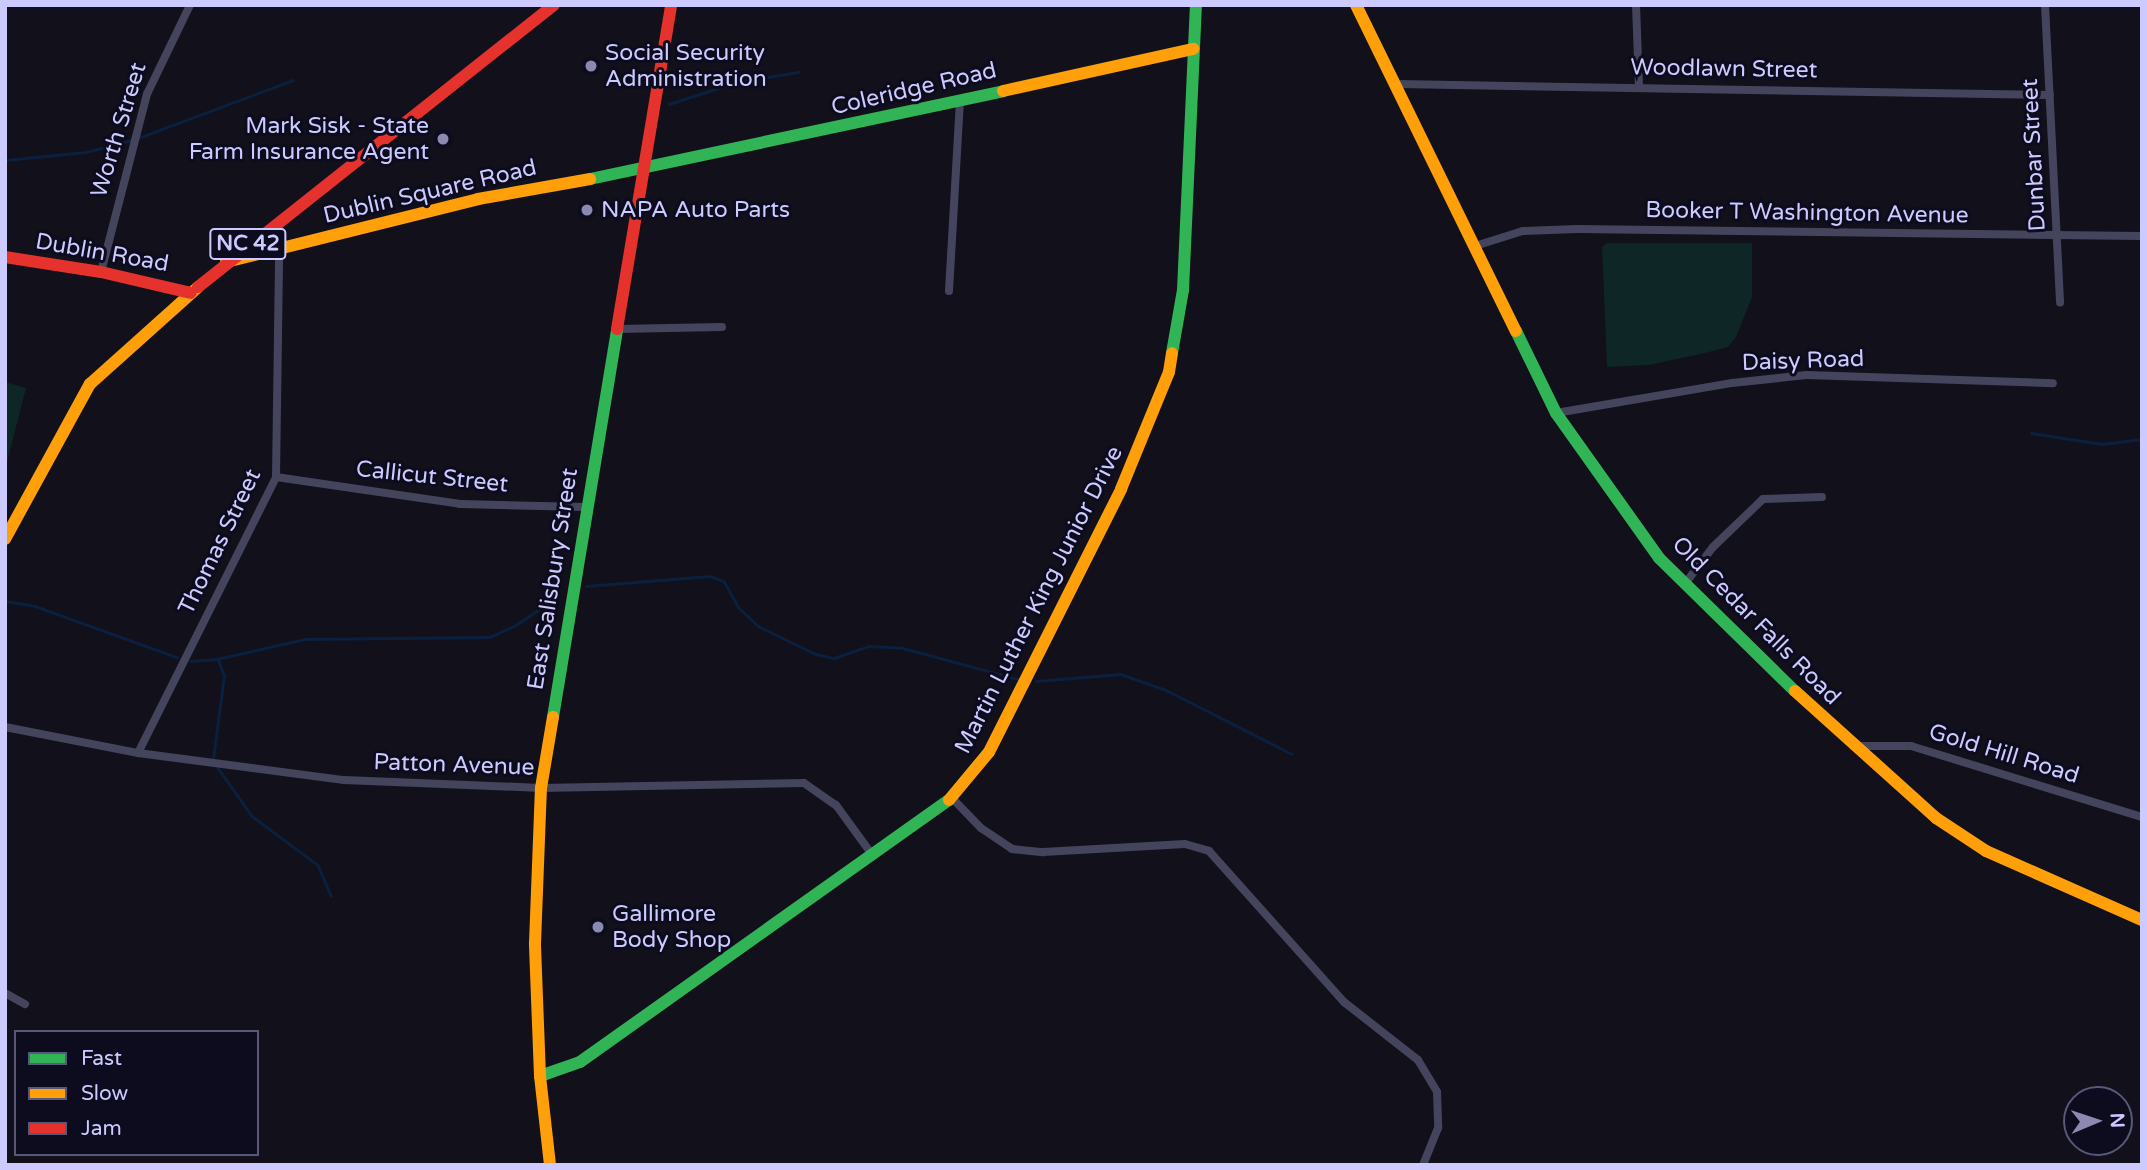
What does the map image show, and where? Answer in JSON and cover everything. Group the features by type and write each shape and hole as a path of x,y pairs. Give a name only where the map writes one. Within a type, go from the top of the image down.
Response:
{"street":[{"name":"Worth Street","path":"101,272 147,94 190,5"},
{"name":"NC 42","path":"5,539 90,384 226,262 554,5"},
{"name":"East Salisbury Street","path":"550,1165 540,1076 535,893 541,788 585,507 671,5"},
{"name":"Martin Luther King Junior Drive","path":"540,1076 580,1062 873,856 952,798 979,767 1007,719 1163,392 1182,302 1196,5"},
{"name":"Old Cedar Falls Road","path":"1356,5 1556,413 1625,514 1684,585 1853,746 1958,834 2012,863 2142,920"},
{"path":"1636,5 1639,86"},
{"name":"Dunbar Street","path":"2045,5 2060,303"},
{"name":"Coleridge Road","path":"645,169 1193,49"},
{"name":"Woodlawn Street","path":"1397,85 1639,86 2050,95"},
{"path":"948,292 960,99"},
{"name":"Dublin Square Road","path":"226,262 478,199 645,169"},
{"name":"Booker T Washington Avenue","path":"1475,246 1524,231 1577,229 2142,236"},
{"path":"261,234 279,250"},
{"name":"Thomas Street","path":"138,753 276,477 279,250"},
{"name":"Dublin Road","path":"5,257 101,272 191,293"},
{"path":"617,329 722,327"},
{"name":"Daisy Road","path":"1556,413 1731,383 1807,375 2053,383"},
{"name":"Callicut Street","path":"276,477 460,504 585,507"},
{"path":"1684,585 1713,547 1763,499 1822,497"},
{"name":"Patton Avenue","path":"5,727 138,753 344,780 541,788 804,783 836,805 873,856"},
{"name":"Gold Hill Road","path":"1853,746 1911,746 2142,817"},
{"path":"952,798 981,828 1012,849 1043,852 1185,844 1209,851 1344,1002 1418,1060 1437,1092 1438,1128 1423,1165"},
{"path":"5,993 25,1004"}],"green space":[{"path":"1607,243 1752,243 1752,297 1736,337 1728,347 1705,353 1649,365 1607,367 1602,247"},
{"path":"5,382 26,388 5,470"}],"waterway":[{"path":"669,104 737,82 798,72"},
{"path":"138,138 293,80"},
{"path":"5,160 86,152 132,140"},
{"path":"2031,433 2102,444 2142,439"},
{"path":"586,586 710,576 724,581 739,608 758,626 816,654 834,658 868,646 903,648 1018,679"},
{"path":"190,661 217,659 305,639 490,637 516,625 557,597"},
{"path":"5,601 35,606 177,657"},
{"path":"213,759 224,676 218,660"},
{"path":"1036,681 1121,674 1166,690 1292,754"},
{"path":"216,765 252,816 318,865 331,895"}],"traffic: fast":[{"path":"1172,353 1183,290 1196,5"},
{"path":"590,179 1003,91"},
{"path":"553,717 617,329"},
{"path":"1516,331 1556,413 1659,558 1795,691"},
{"path":"540,1076 580,1062 949,800"}],"traffic: slow":[{"path":"1356,5 1516,331"},
{"path":"1003,91 1193,49"},
{"path":"226,262 478,199 590,179"},
{"path":"5,539 90,384 198,287"},
{"path":"949,800 989,752 1121,489 1169,372 1172,353"},
{"path":"1795,691 1936,818 1986,851 2142,920"},
{"path":"550,1165 540,1076 535,943 541,788 553,717"}],"traffic: jam":[{"path":"198,287 554,5"},
{"path":"617,329 671,5"},
{"path":"5,257 101,272 191,293"}],"place":[{"name":"Social Security Administration","path":"591,66"},
{"name":"Mark Sisk - State Farm Insurance Agent","path":"443,139"},
{"name":"NAPA Auto Parts","path":"587,210"},
{"name":"Gallimore Body Shop","path":"598,927"}]}
